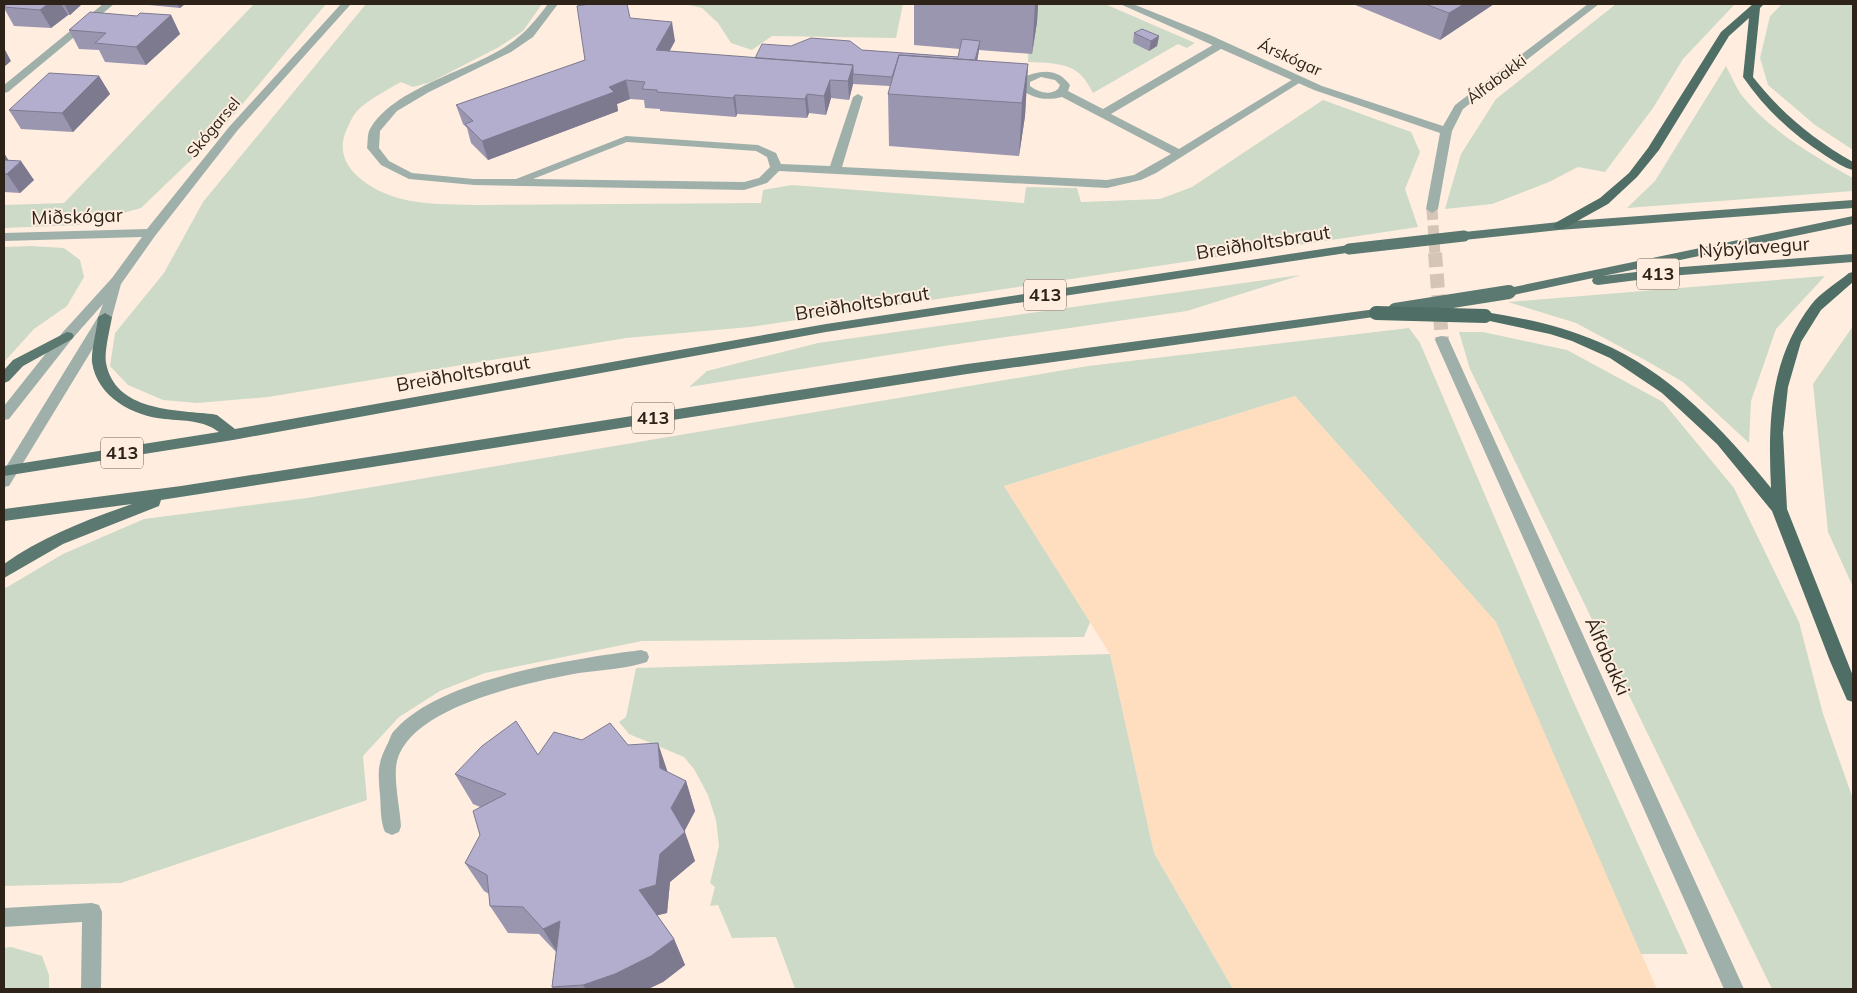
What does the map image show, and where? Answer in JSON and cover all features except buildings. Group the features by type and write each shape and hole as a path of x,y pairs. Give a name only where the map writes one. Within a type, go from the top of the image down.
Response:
{"highway":[{"path":"1757,6 1748,77 1765,101 1780,117 1816,145 1853,168"},
{"path":"1559,226 1604,201 1633,174 1653,150 1724,34 1757,6"},
{"path":"1853,276 1816,307 1794,342 1781,387 1776,433 1779,509 1838,661 1853,694"},
{"path":"1376,314 1484,316 1532,324 1578,338 1612,353 1644,372 1679,399 1714,432 1779,509"}],"main road":[{"name":"Nýbýlavegur","path":"1733,212 1853,204"},
{"name":"Breiðholtsbraut","path":"6,474 826,328 1349,249 1559,226 1733,212"},
{"path":"1733,212 1853,218"},
{"path":"1509,292 1796,232 1853,218"},
{"name":"Nýbýlavegur","path":"1509,292 1669,272 1853,258"},
{"name":"413","path":"4,515 181,492 967,369 1376,314 1509,292"},
{"path":"105,317 99,362 108,387 130,404 161,414 212,419 233,435"},
{"path":"4,378 18,363 67,336"},
{"path":"4,572 23,557 77,530 181,492"}],"street":[{"path":"4,90 109,4"},
{"name":"Skógarsel","path":"4,415 67,336 116,281 151,233 233,129 346,4"},
{"path":"515,182 626,139 758,148 772,155 776,167 766,179 744,186 474,182 410,176 386,163 373,148 374,131 393,110 425,90 506,50 529,35 553,4"},
{"name":"Árskógar","path":"1125,4 1222,44 1299,80 1345,98 1446,131"},
{"name":"Álfabakki","path":"1432,209 1446,131 1459,107 1594,4"},
{"path":"1102,114 1222,44"},
{"path":"776,167 1107,184 1137,178 1152,171 1299,80"},
{"path":"1062,92 1180,154"},
{"path":"835,170 858,97"},
{"name":"Miðskógar","path":"4,237 151,233"},
{"name":"Skógarsel","path":"6,474 105,317 116,281"},
{"name":"Álfabakki","path":"1442,340 1734,989"},
{"path":"392,826 388,761 395,746 405,732 430,710 480,691 529,676 585,664 641,657"},
{"path":"4,918 92,912 91,989"}],"shaded area":[{"path":"1295,396 1496,622 1657,989 1233,989 1154,853 1110,654 1004,486"}],"green space":[{"path":"254,4 326,4 215,137 141,208 80,225 4,228 4,205 64,203"},
{"path":"366,4 542,4 523,31 499,47 431,82 413,87 401,82 369,101 353,116 343,142 344,154 348,165 356,175 378,190 411,201 475,205 761,203 763,190 792,185 1024,203 1026,187 1077,188 1081,202 1160,199 1192,187 1323,100 1411,132 1420,152 1405,189 1418,227 750,327 626,338 268,397 197,403 163,400 128,385 110,366 115,333 164,273 203,202"},
{"path":"684,4 903,4 896,38 772,36 752,50 731,43 718,23 702,8"},
{"path":"1030,4 1105,4 1195,43 1187,48 1178,44 1093,93 1082,76 1071,68 1050,63 1028,62"},
{"path":"1616,4 1735,4 1683,59 1653,108 1605,172 1578,167 1549,182 1492,204 1445,209 1461,154 1496,99"},
{"path":"1782,4 1853,4 1853,150 1815,125 1768,85 1760,58 1770,16"},
{"path":"1726,66 1740,93 1764,119 1792,141 1853,178 1853,191 1627,208 1655,181"},
{"path":"4,247 64,248 80,260 84,277 67,306 34,329 4,362"},
{"path":"1301,275 1187,311 951,345 689,387 707,371 818,343"},
{"path":"1825,276 1776,329 1751,401 1749,443 1683,382 1576,323 1508,302"},
{"path":"1853,326 1853,587 1828,532 1813,384"},
{"path":"1409,328 1420,343 1571,696 1688,954 1641,954 1496,622 1295,396 1004,486 1090,622 1084,637 642,641 485,673 440,691 399,717 363,756 367,800 121,883 4,886 4,589 63,554 144,519 307,498 1088,366"},
{"path":"1459,332 1483,332 1567,350 1663,402 1734,488 1799,622 1823,714 1853,799 1853,989 1772,989 1470,369"},
{"path":"1110,654 1154,853 1233,989 795,989 776,937 732,938 718,905 710,906 715,887 710,883 719,846 716,820 708,795 694,769 684,757 629,734 619,722 626,717 636,668"},
{"path":"11,947 42,956 49,975 49,989 4,989 4,948"}],"tunnel":[{"path":"1432,209 1435,255"},
{"path":"1435,253 1442,340"}]}
